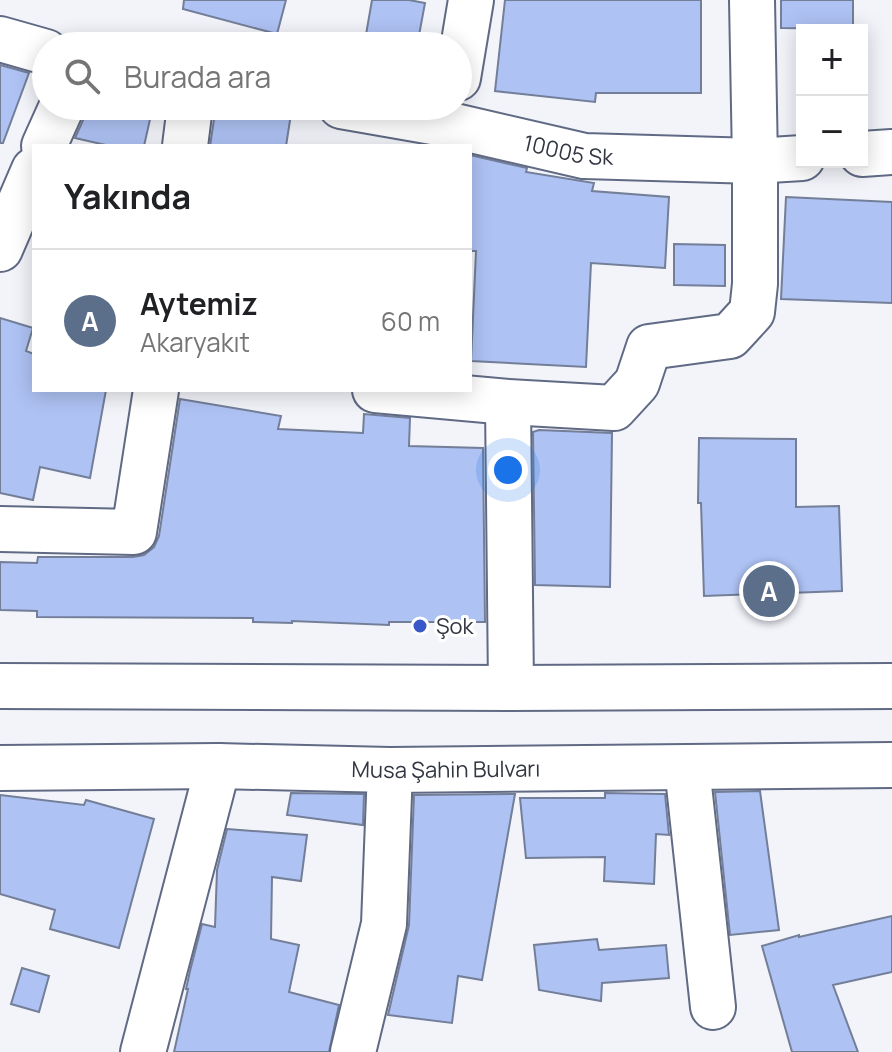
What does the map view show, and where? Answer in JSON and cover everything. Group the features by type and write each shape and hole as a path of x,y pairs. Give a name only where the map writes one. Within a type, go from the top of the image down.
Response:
{"street":[{"path":"466,32 471,0"},
{"path":"397,392 614,408 637,383 649,347 730,336 752,312 755,284 755,161 752,0"},
{"path":"0,39 32,48"},
{"path":"45,144 56,120"},
{"path":"185,144 188,120"},
{"name":"10005 Sk","path":"468,120 584,156 755,161 796,158"},
{"path":"868,154 892,152"},
{"path":"0,249 32,175"},
{"path":"0,529 134,532 156,392"},
{"path":"508,402 511,688"},
{"path":"0,686 892,686"},
{"name":"Musa Şahin Bulvarı","path":"0,768 218,766 390,770 892,765"},
{"path":"143,1052 218,766"},
{"path":"687,767 713,1007"},
{"path":"353,1052 384,924 390,770"}],"building":[{"path":"184,0 286,0 278,32 183,9"},
{"path":"372,0 425,3 420,32 366,32"},
{"path":"505,0 701,0 701,93 596,93 595,102 495,91"},
{"path":"781,0 853,0 853,24 796,24 796,28 781,28"},
{"path":"0,65 29,73 3,143 0,143"},
{"path":"83,120 150,120 144,144 101,144 75,138"},
{"path":"214,120 290,120 286,144 210,144"},
{"path":"472,155 527,168 526,172 594,183 592,191 669,197 665,268 591,263 586,367 472,361 476,251 472,251"},
{"path":"786,197 892,202 892,303 781,299"},
{"path":"674,244 725,245 725,286 674,285"},
{"path":"0,318 32,328 26,351 32,353 32,392 106,392 90,478 40,467 33,500 0,493"},
{"path":"180,399 281,416 278,429 363,433 364,414 410,418 409,446 483,448 485,622 389,622 389,625 253,622 253,618 37,617 37,611 0,610 0,562 37,563 38,557 133,557 144,555 154,547 159,536"},
{"path":"533,432 612,433 610,587 535,585"},
{"path":"699,438 796,439 796,507 839,506 842,591 704,596 701,503 698,503"},
{"path":"760,791 779,930 730,935 715,792"},
{"path":"291,793 364,794 363,825 287,815"},
{"path":"605,793 665,794 669,835 656,834 654,884 604,881 605,857 526,858 520,798 605,798"},
{"path":"515,794 482,980 458,976 452,1023 388,1015 409,925 414,795"},
{"path":"0,795 84,805 86,800 154,819 119,948 50,929 55,910 0,894"},
{"path":"227,829 307,835 301,881 272,877 271,939 299,945 289,992 339,1005 329,1052 174,1052 202,924 215,927 217,870"},
{"path":"892,916 892,972 833,985 858,1052 792,1052 762,946"},
{"path":"597,939 599,950 666,945 669,978 602,983 601,1001 539,990 534,945"},
{"path":"22,968 49,976 39,1012 11,1004"}],"place":[{"name":"Aytemiz","path":"769,591"},
{"name":"Şok","path":"420,626"}]}
